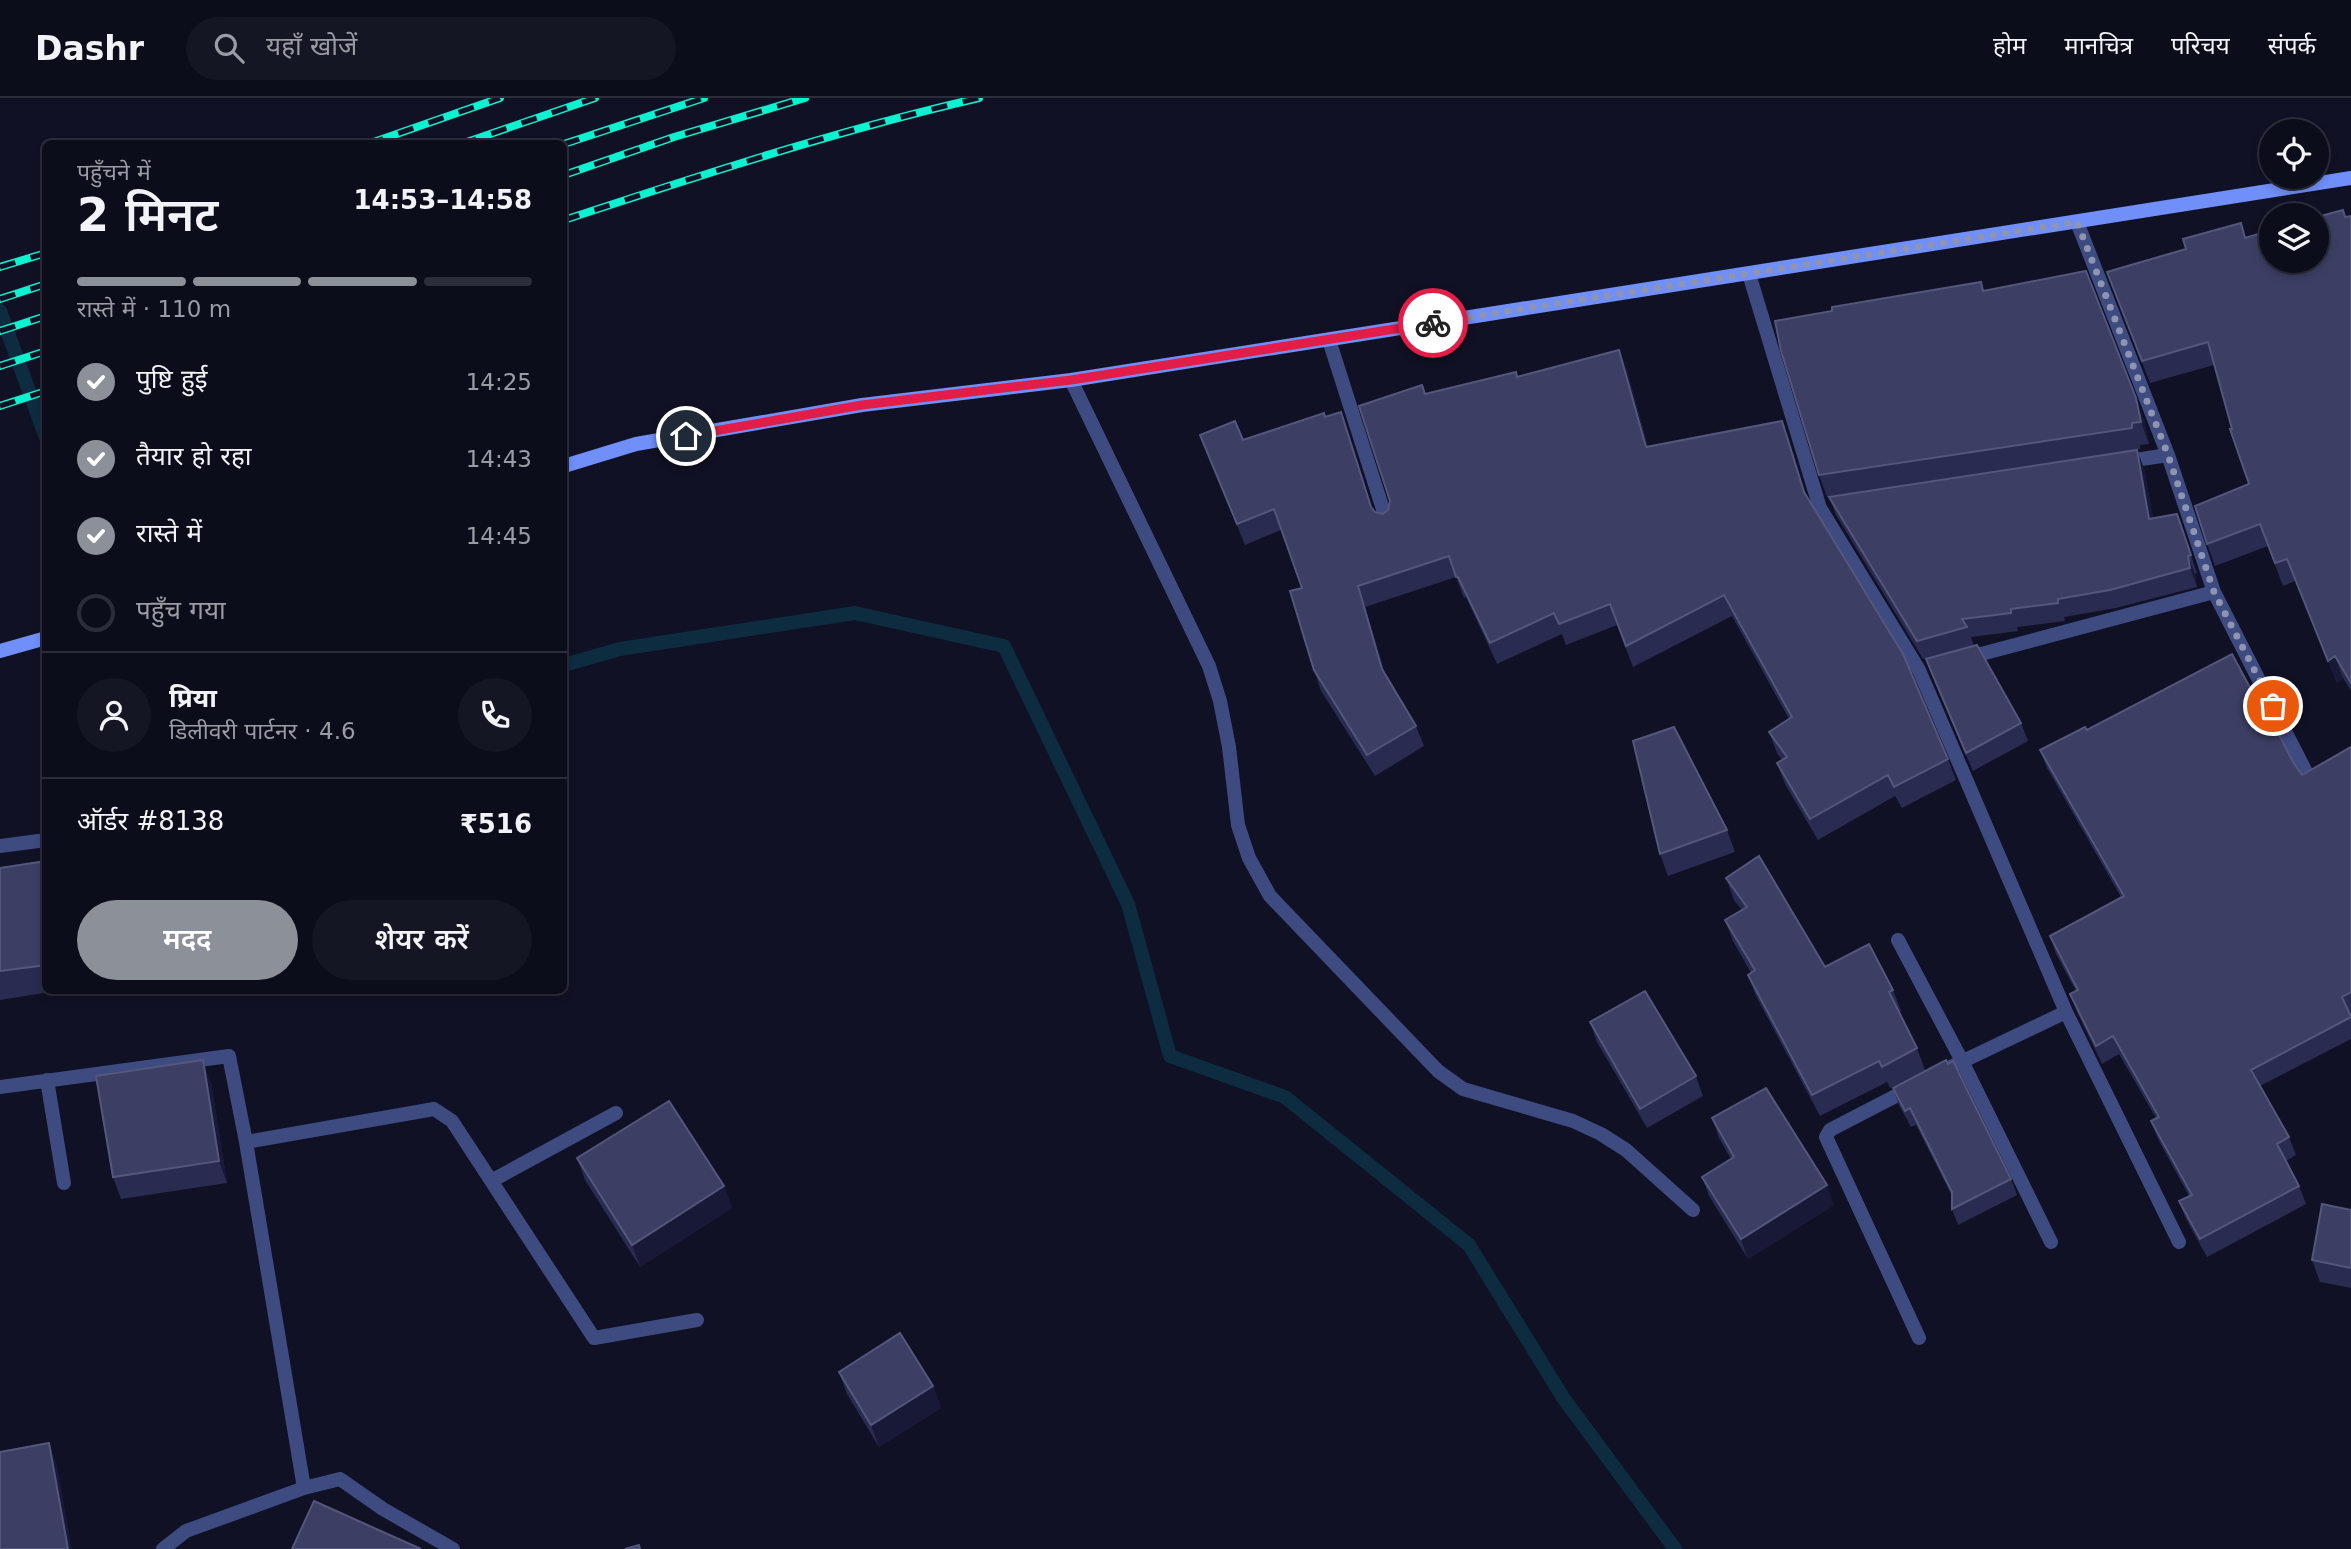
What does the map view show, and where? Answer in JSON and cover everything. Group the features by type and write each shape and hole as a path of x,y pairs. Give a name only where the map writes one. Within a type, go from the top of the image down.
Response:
{"street":[{"path":"567,465 636,444 862,405 1071,380 2351,178"},
{"path":"2077,222 2168,455 2214,592 2308,776"},
{"path":"1749,274 1826,507 1932,667 2066,1012 2179,1242"},
{"path":"1329,340 1388,525"},
{"path":"1071,380 1209,666 1220,701 1229,747 1238,825 1249,858 1270,896 1438,1071 1462,1089 1573,1121 1601,1135 1626,1150 1693,1210"},
{"path":"2101,465 2168,455"},
{"path":"1932,667 2214,592"},
{"path":"0,651 42,639"},
{"path":"0,846 42,841"},
{"path":"1898,940 1962,1061 2051,1242"},
{"path":"1919,1338 1826,1137 1830,1130 1962,1061 2066,1012"},
{"path":"0,1087 229,1056 304,1488"},
{"path":"47,1080 64,1183"},
{"path":"246,1142 434,1109 452,1121 594,1338 697,1320"},
{"path":"491,1181 616,1113"},
{"path":"163,1549 186,1531 304,1488 340,1479 383,1509 453,1549"}],"building":[{"path":"2343,210 2345,217 2351,216 2351,683 2335,656 2328,661 2287,559 2275,563 2260,524 2207,544 2195,506 2249,484 2230,429 2208,342 2142,361 2107,272 2186,249 2183,239 2241,223 2245,238 2259,234 2259,273 2329,273 2329,214"},
{"path":"2086,271 2136,398 2141,422 2132,423 2132,428 1819,475 1781,351 1775,321 1832,311 1832,307 1981,282 1983,291"},
{"path":"1619,350 1646,447 1782,421 1804,492 1903,654 1948,759 1894,787 1888,775 1810,819 1777,763 1787,757 1769,732 1792,717 1724,595 1626,646 1610,604 1559,624 1554,613 1490,643 1456,577 1449,556 1358,586 1382,669 1416,726 1367,755 1314,670 1290,591 1302,588 1274,509 1237,524 1200,435 1235,421 1243,440 1324,413 1325,417 1341,412 1371,507 1375,512 1383,514 1388,510 1390,501 1359,406 1422,385 1425,394 1516,372 1517,377"},
{"path":"2137,450 2149,519 2177,514 2191,555 2188,556 2190,568 2110,590 2058,599 2058,603 2011,609 2011,613 1962,619 1967,627 1917,641 1829,497"},
{"path":"1977,645 2021,723 1966,753 1926,659"},
{"path":"2232,654 2254,695 2257,692 2302,775 2351,747 2351,992 2342,997 2351,1017 2251,1070 2289,1137 2277,1144 2299,1186 2200,1239 2179,1201 2192,1195 2151,1121 2159,1117 2113,1036 2096,1046 2070,994 2078,990 2050,936 2124,896 2040,750 2085,727 2087,730"},
{"path":"1674,727 1727,830 1660,854 1633,741"},
{"path":"1759,856 1825,967 1869,944 1893,990 1889,992 1917,1048 1882,1067 1879,1061 1812,1095 1748,975 1755,970 1725,920 1747,907 1726,878"},
{"path":"42,862 42,966 0,971 0,868"},
{"path":"1645,991 1696,1076 1640,1109 1590,1022"},
{"path":"203,1060 219,1161 113,1177 96,1076"},
{"path":"1946,1060 1948,1064 1953,1061 2011,1179 1952,1209 1952,1192 1910,1108 1905,1111 1893,1088"},
{"path":"1766,1088 1827,1185 1741,1239 1702,1177 1734,1157 1712,1118"},
{"path":"669,1101 724,1186 632,1245 577,1158"},
{"path":"2322,1204 2351,1210 2351,1268 2312,1260"},
{"path":"900,1333 933,1386 871,1425 839,1372"},
{"path":"49,1443 68,1549 0,1549 0,1452"},
{"path":"314,1501 421,1549 292,1549"}],"waterway":[{"path":"0,311 42,427"},
{"path":"567,664 620,649 855,613 1004,646 1128,904 1170,1056 1285,1097 1469,1245 1564,1399 1675,1549"}],"railway":[{"path":"379,140 500,98"},
{"path":"473,140 595,98"},
{"path":"567,143 704,98"},
{"path":"567,174 674,137 805,98"},
{"path":"567,219 822,139 979,98"},
{"path":"0,267 42,254"},
{"path":"0,299 42,285"},
{"path":"0,331 42,317"},
{"path":"0,366 42,352"},
{"path":"0,406 42,392"}],"way so far":[{"path":"1433,323 2077,222 2168,455 2214,592 2273,706"}],"route":[{"path":"686,436 862,405 1071,380 1433,323"}]}
